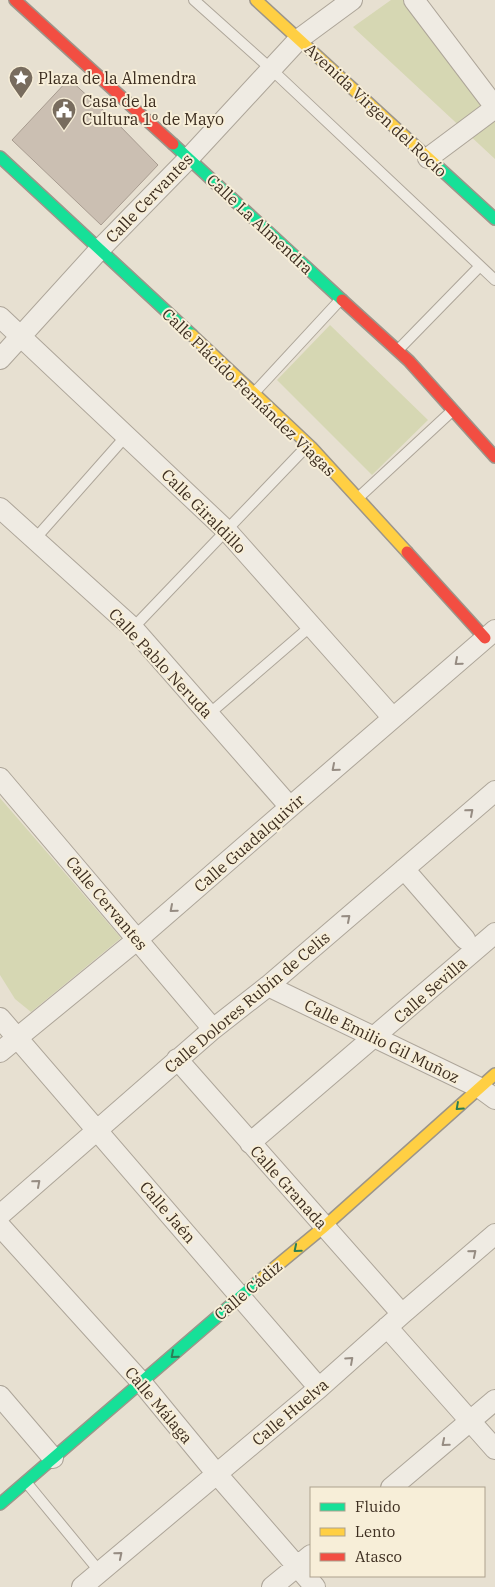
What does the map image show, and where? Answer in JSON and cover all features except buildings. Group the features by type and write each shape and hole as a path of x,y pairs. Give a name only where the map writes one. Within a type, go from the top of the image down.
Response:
{"street":[{"name":"Calle La Almendra","path":"15,0 398,350 495,457"},
{"name":"Avenida Virgen del Rocío","path":"256,0 495,219"},
{"name":"Calle Cervantes","path":"0,359 100,249 189,158 300,39 352,0"},
{"path":"414,0 495,108 428,158"},
{"name":"Calle Plácido Fernández Viagas","path":"0,158 100,249 308,446 490,634"},
{"name":"Calle Giraldillo","path":"0,317 227,531 393,718"},
{"name":"Calle Pablo Neruda","path":"0,508 133,628 290,806"},
{"name":"Calle Guadalquivir","path":"0,1052 138,939 490,634"},
{"name":"Calle Cervantes","path":"0,778 213,1029"},
{"name":"Calle Dolores Rubín de Celis","path":"0,1215 177,1059 268,986 495,791"},
{"path":"404,869 465,939"},
{"name":"Calle Sevilla","path":"250,1143 495,934"},
{"name":"Calle Emilio Gil Muñoz","path":"268,986 487,1093"},
{"name":"Calle Jaén","path":"0,1018 319,1388"},
{"name":"Calle Granada","path":"177,1059 324,1226 471,1422 495,1449"},
{"name":"Calle Cádiz","path":"0,1504 241,1296 487,1093 495,1074"},
{"name":"Calle Málaga","path":"0,1226 142,1383 216,1473 304,1560 310,1575"},
{"name":"Calle Huelva","path":"90,1582 216,1473 319,1388 394,1320 495,1234"},
{"path":"0,1396 53,1458"},
{"path":"392,1487 495,1400"},
{"path":"272,1587 304,1560"}],"lane":[{"path":"194,0 271,69 495,280"},
{"path":"398,350 480,266"},
{"path":"254,394 342,299"},
{"path":"358,499 453,410"},
{"path":"35,539 126,436"},
{"path":"133,628 308,446"},
{"path":"208,714 311,626"},
{"path":"26,1482 90,1582"}],"green space":[{"path":"391,0 410,0 495,117 495,159 353,27"},
{"path":"330,325 428,420 372,475 277,380"},
{"path":"0,798 121,938 31,1012 15,999 0,975"}],"traffic: fast":[{"path":"173,144 342,300"},
{"path":"0,157 192,335"},
{"path":"436,165 495,219"},
{"path":"0,1504 262,1278"}],"traffic: slow":[{"path":"256,0 436,165"},
{"path":"192,335 311,447 407,552"},
{"path":"262,1278 325,1226 495,1074"}],"traffic: jam":[{"path":"15,0 173,144"},
{"path":"342,300 409,361 495,457"},
{"path":"407,552 485,638"}],"place":[{"name":"Plaza de la Almendra","path":"21,99"},
{"name":"Casa de la Cultura 1º de Mayo","path":"64,131"}]}
